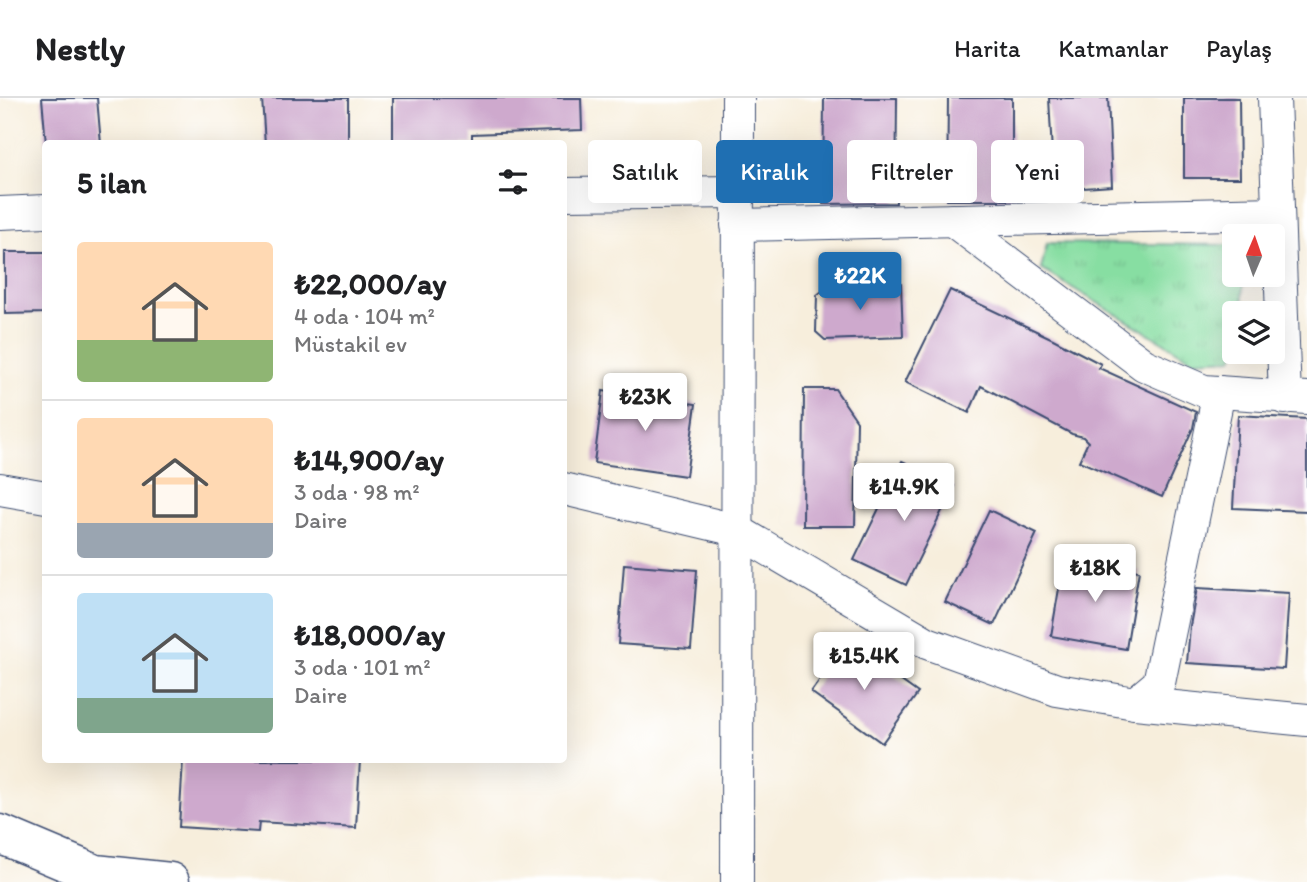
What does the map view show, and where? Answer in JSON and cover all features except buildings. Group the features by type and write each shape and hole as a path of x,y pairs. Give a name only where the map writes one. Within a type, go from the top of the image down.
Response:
{"main road":[{"path":"0,834 95,874 170,882"}],"street":[{"path":"738,98 738,140"},
{"path":"952,220 1144,366 1204,391 1296,398 1277,213 1274,98"},
{"path":"567,194 716,192"},
{"path":"737,882 738,203"},
{"path":"0,213 42,211"},
{"path":"737,225 1277,213"},
{"path":"1135,703 1159,683 1219,392"},
{"path":"0,489 42,496"},
{"path":"567,490 736,530 927,643 1057,690 1135,703 1307,720"}],"green space":[{"path":"1047,243 1222,245 1222,287 1243,287 1243,301 1222,301 1222,359 1193,360 1041,269"}]}
